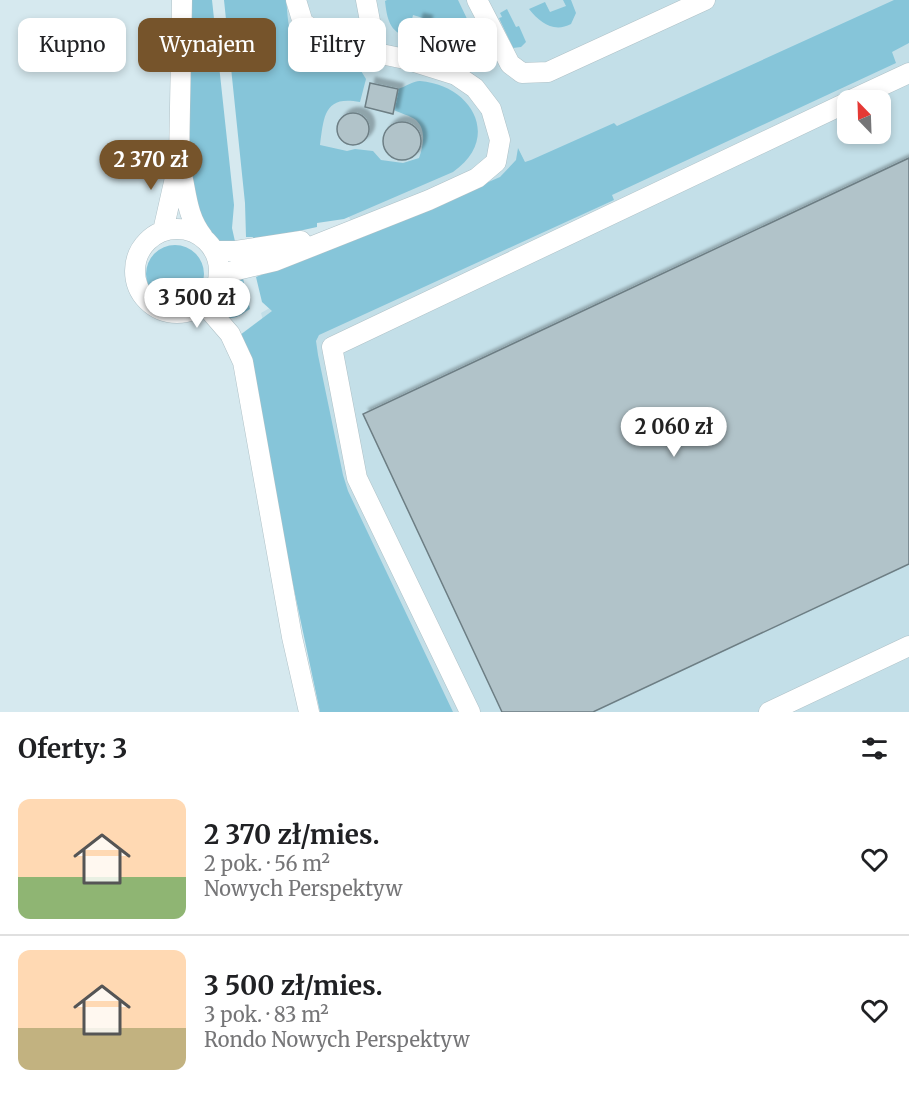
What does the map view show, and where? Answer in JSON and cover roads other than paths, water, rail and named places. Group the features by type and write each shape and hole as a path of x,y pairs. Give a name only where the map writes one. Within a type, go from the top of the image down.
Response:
{"street":[{"path":"163,231 179,160 182,0"},
{"path":"296,0 301,18"},
{"path":"366,0 369,18"},
{"path":"477,0 510,63 522,74 548,72 705,0"},
{"path":"220,274 274,261 477,178 496,162 500,140 491,109 475,88 456,75 386,55"},
{"path":"873,90 909,73"},
{"path":"470,712 357,478 332,347 837,107"},
{"path":"179,160 189,213 194,226 209,244 219,262 220,274 212,296 204,304 183,313 160,310 142,295 135,271 142,247 152,237 163,231 177,229 191,231 209,244 236,251 340,234"},
{"path":"204,304 231,334 243,363 292,637 309,712"},
{"path":"769,712 909,646"}]}
